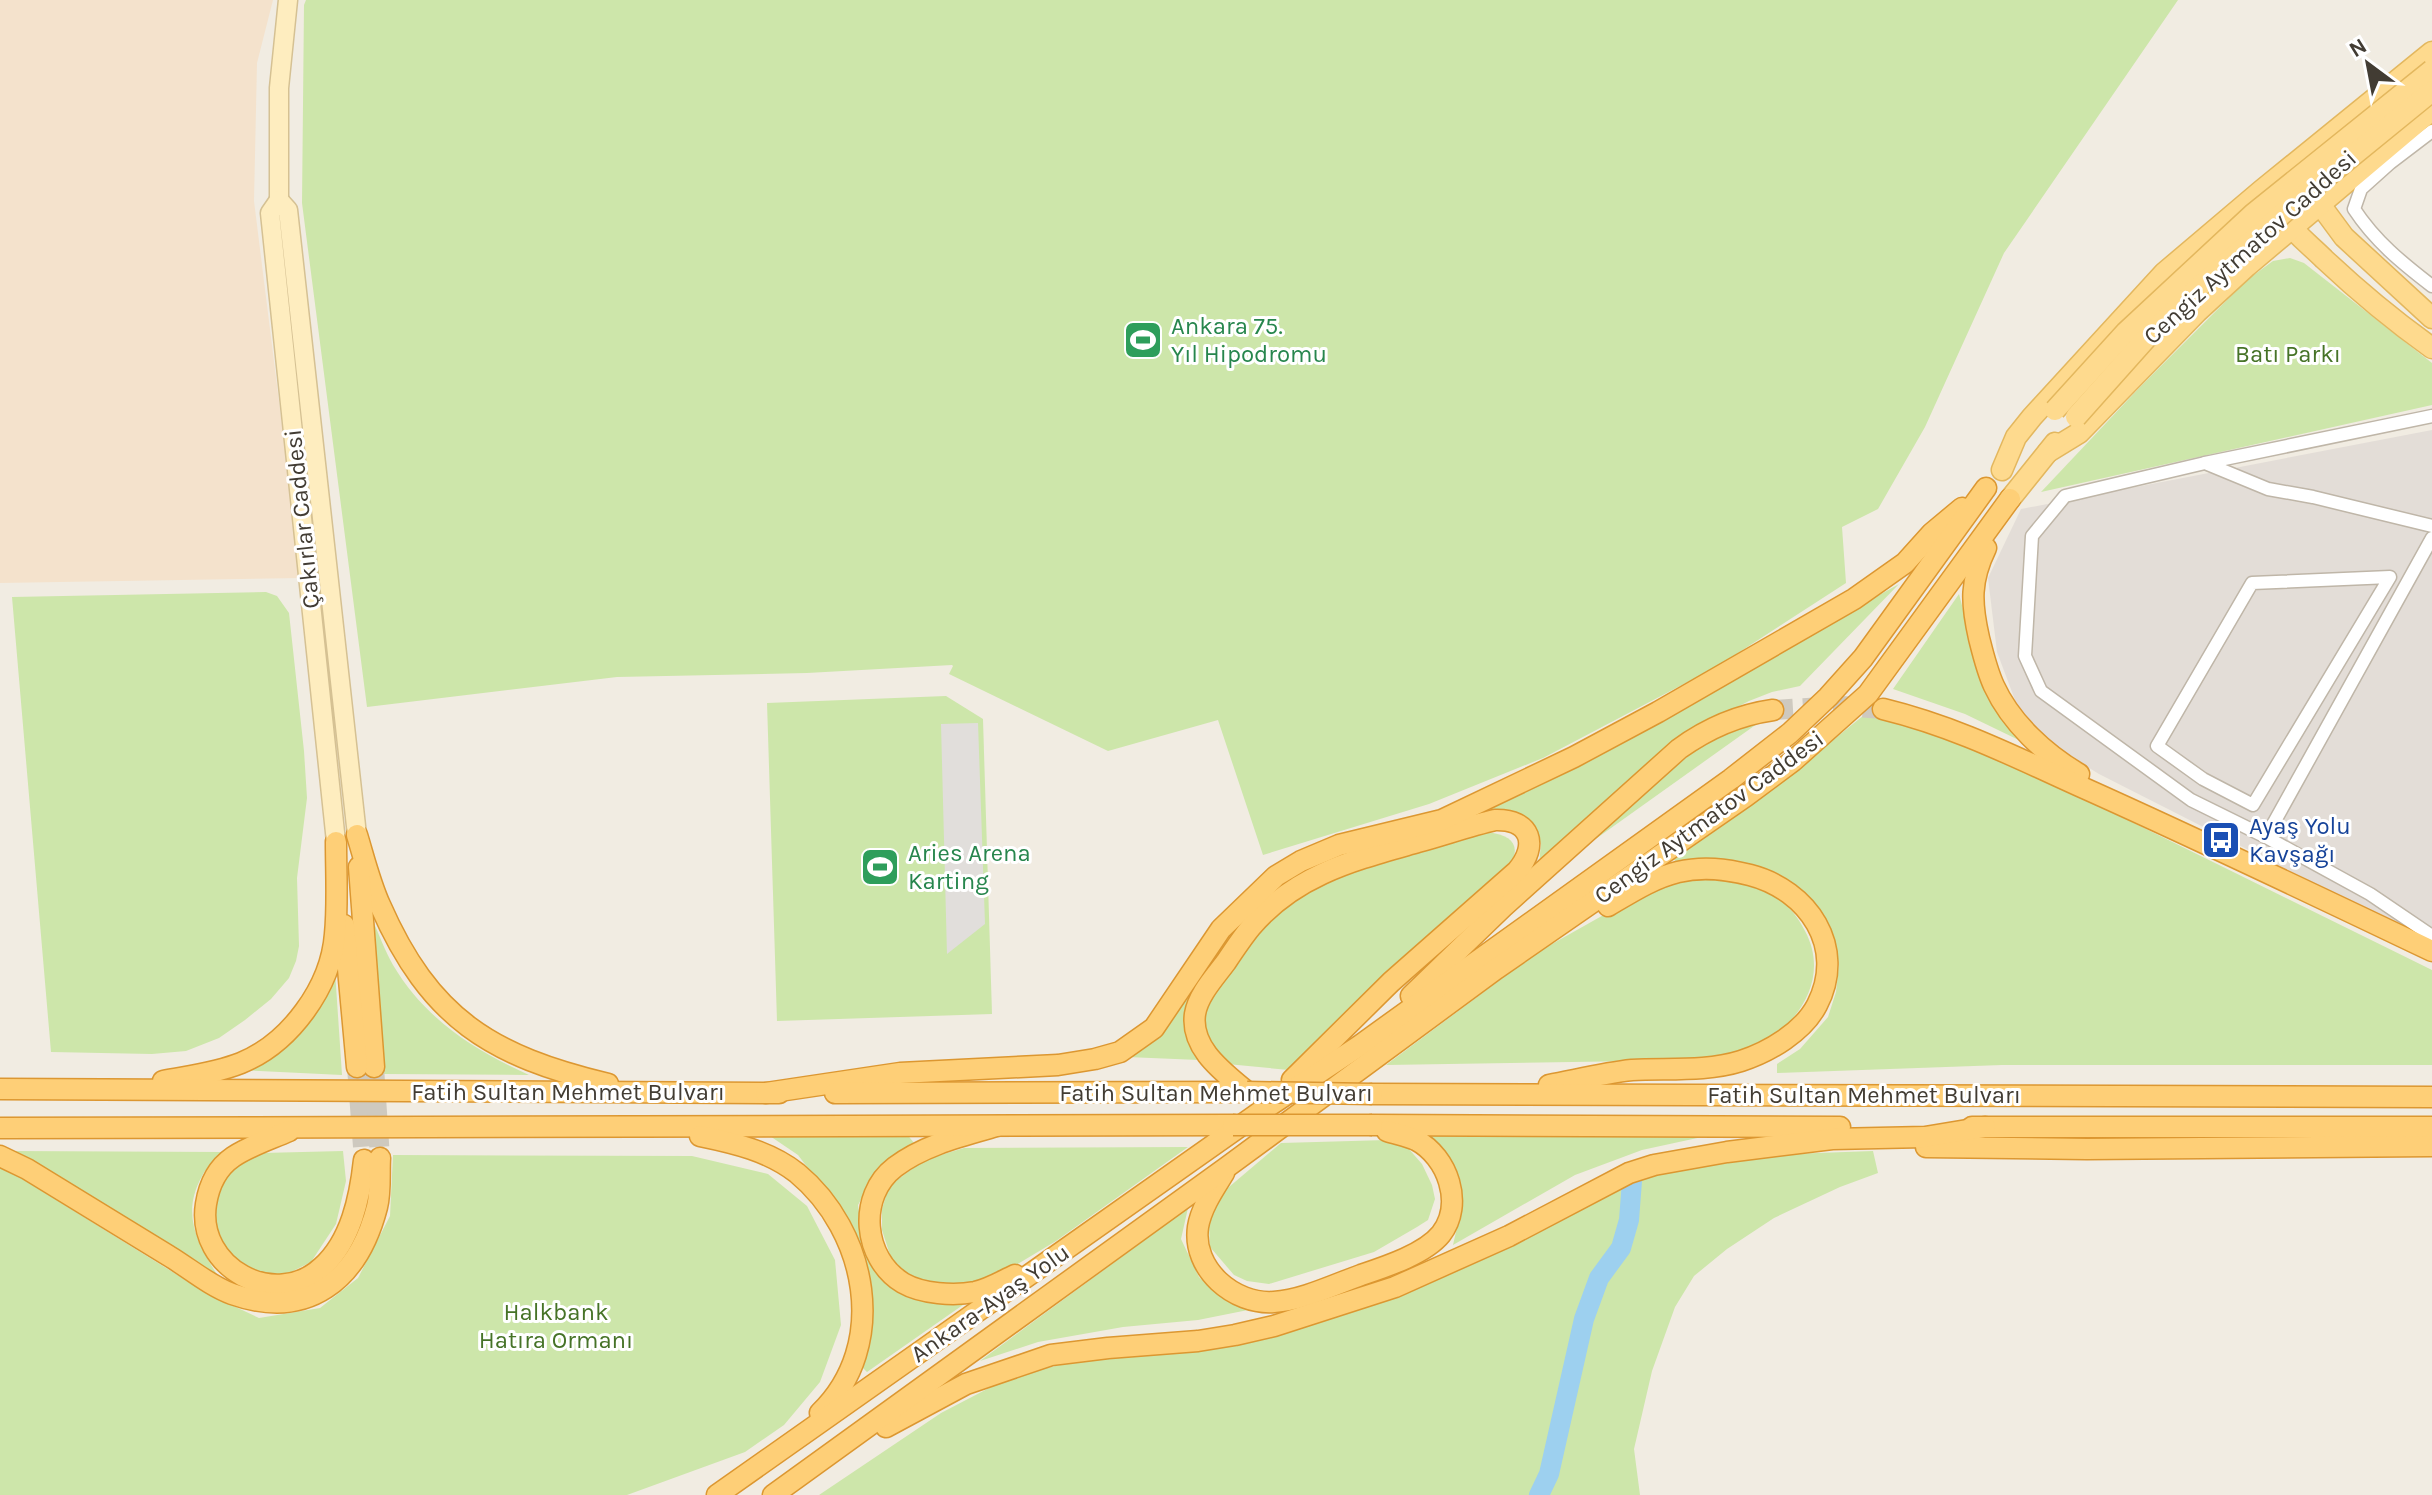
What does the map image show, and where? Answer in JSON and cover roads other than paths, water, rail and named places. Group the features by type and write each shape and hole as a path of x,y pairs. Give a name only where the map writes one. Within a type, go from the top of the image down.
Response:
{"highway":[{"path":"766,1093 900,1073 1058,1065 1120,1052 1154,1028 1221,929 1276,876 1301,861 1339,845 1442,820 1574,757 1658,712 1881,581 1905,563 1932,533 1986,488"},
{"name":"Cengiz Aytmatov Caddesi","path":"1263,1110 1359,1046 1731,779 1790,733 1863,658 1986,488"},
{"path":"2010,499 1973,582 1976,624 1994,687 2036,742 2060,763 2155,820"},
{"name":"Cengiz Aytmatov Caddesi","path":"1302,1111 1496,969 1746,796 1803,752 1868,694 2010,499"},
{"path":"1883,709 1927,720 1970,736 2432,951"},
{"path":"1359,1046 1503,907 1679,749 1696,736 1735,718 1773,710"},
{"path":"997,1126 949,1140 912,1157 893,1169 882,1181 873,1197 869,1215 870,1232 881,1262 904,1284 935,1292 956,1293 976,1292 993,1286 1017,1274 1263,1110 1391,982 1517,871 1527,860 1530,850 1530,841 1521,827 1505,820 1495,820 1341,864 1316,876 1267,910 1208,985 1195,1014 1201,1046 1247,1092"},
{"path":"336,842 365,1067 357,835"},
{"path":"357,835 379,903 395,937 416,972 439,1001 464,1025 497,1046 532,1062 569,1075 643,1093"},
{"path":"115,1090 220,1070 244,1062 269,1047 288,1030 320,987 332,950 335,937 336,842"},
{"path":"1496,969 1652,882 1693,869 1722,868 1774,883 1797,900 1812,915 1822,934 1827,969 1816,1007 1804,1022 1791,1035 1742,1061 1718,1066 1629,1071 1498,1094"},
{"name":"Fatih Sultan Mehmet Bulvarı","path":"0,1089 2432,1097"},
{"name":"Ankara-Ayaş Yolu","path":"717,1495 1263,1110"},
{"name":"Ankara-Ayaş Yolu","path":"773,1495 1302,1111"},
{"name":"Fatih Sultan Mehmet Bulvarı","path":"0,1128 1233,1125 2432,1127"},
{"path":"1227,1167 1205,1206 1198,1227 1198,1245 1214,1278 1240,1298 1256,1302 1294,1299 1386,1267 1416,1253 1440,1236 1450,1218 1453,1197 1449,1179 1438,1160 1417,1141 1372,1125"},
{"path":"773,1495 908,1414 955,1390 1023,1363 1051,1355 1198,1341 1274,1326 1395,1287 1509,1236 1629,1173 1654,1165 1832,1139 1925,1137 1985,1127"},
{"path":"0,1156 27,1169 229,1293 276,1303 307,1298 334,1284 352,1265 378,1205 372,1159 356,1209 338,1248 323,1267 306,1279 285,1284 261,1283 238,1274 220,1259 207,1236 204,1214 208,1191 216,1173 232,1157 296,1128"},
{"path":"657,1128 730,1142 766,1154 795,1172 817,1192 850,1245 860,1276 862,1304 861,1332 853,1363 840,1389 824,1410 779,1450"},
{"path":"1786,1145 2087,1149 2432,1146"}],"main road":[{"name":"Çakırlar Caddesi","path":"288,0 279,88 279,200 270,213 336,842"},
{"name":"Cengiz Aytmatov Caddesi","path":"2002,470 2016,437 2032,417 2164,273 2432,52"},
{"name":"Cengiz Aytmatov Caddesi","path":"1986,488 2126,332 2253,214 2432,70"},
{"name":"Cengiz Aytmatov Caddesi","path":"2010,499 2076,417 2150,334 2297,201 2432,91"},
{"name":"Cengiz Aytmatov Caddesi","path":"2048,452 2079,433 2197,312 2247,266 2432,110"},
{"path":"2328,136 2324,156 2328,165 2342,173 2358,172"},
{"path":"2288,169 2321,204 2344,237 2432,318"},
{"path":"2262,190 2292,228 2338,272 2432,348"},
{"name":"Çakırlar Caddesi","path":"279,200 288,210 357,835"},
{"path":"2213,231 2236,225 2249,231 2255,252 2247,266"},
{"path":"325,739 346,736"}],"street":[{"path":"2432,131 2361,189 2354,209 2392,256 2432,286"},
{"path":"2432,416 2205,463 2065,496 2032,536 2025,656 2041,691 2191,800 2370,894 2432,936"},
{"path":"2205,463 2268,489 2432,526"},
{"path":"2266,837 2432,538"},
{"path":"2390,577 2253,805 2203,779 2157,746 2252,583 2390,577"},
{"path":"2191,800 2203,779"}],"waterway":[{"path":"1539,1495 1549,1474 1584,1319 1599,1278 1621,1248 1629,1220 1632,1181"}],"tunnel":[{"path":"1773,710 1841,706 1883,709"},
{"path":"357,1067 364,1160"},
{"path":"374,1067 380,1158"}],"place":[{"name":"Ankara 75. Yıl Hipodromu","path":"1143,340"},
{"name":"Ayaş Yolu Kavşağı","path":"2221,840"},
{"name":"Aries Arena Karting","path":"880,867"}],"park label":[{"name":"Batı Parkı","path":"2288,354"},
{"name":"Halkbank Hatıra Ormanı","path":"556,1326"}]}
